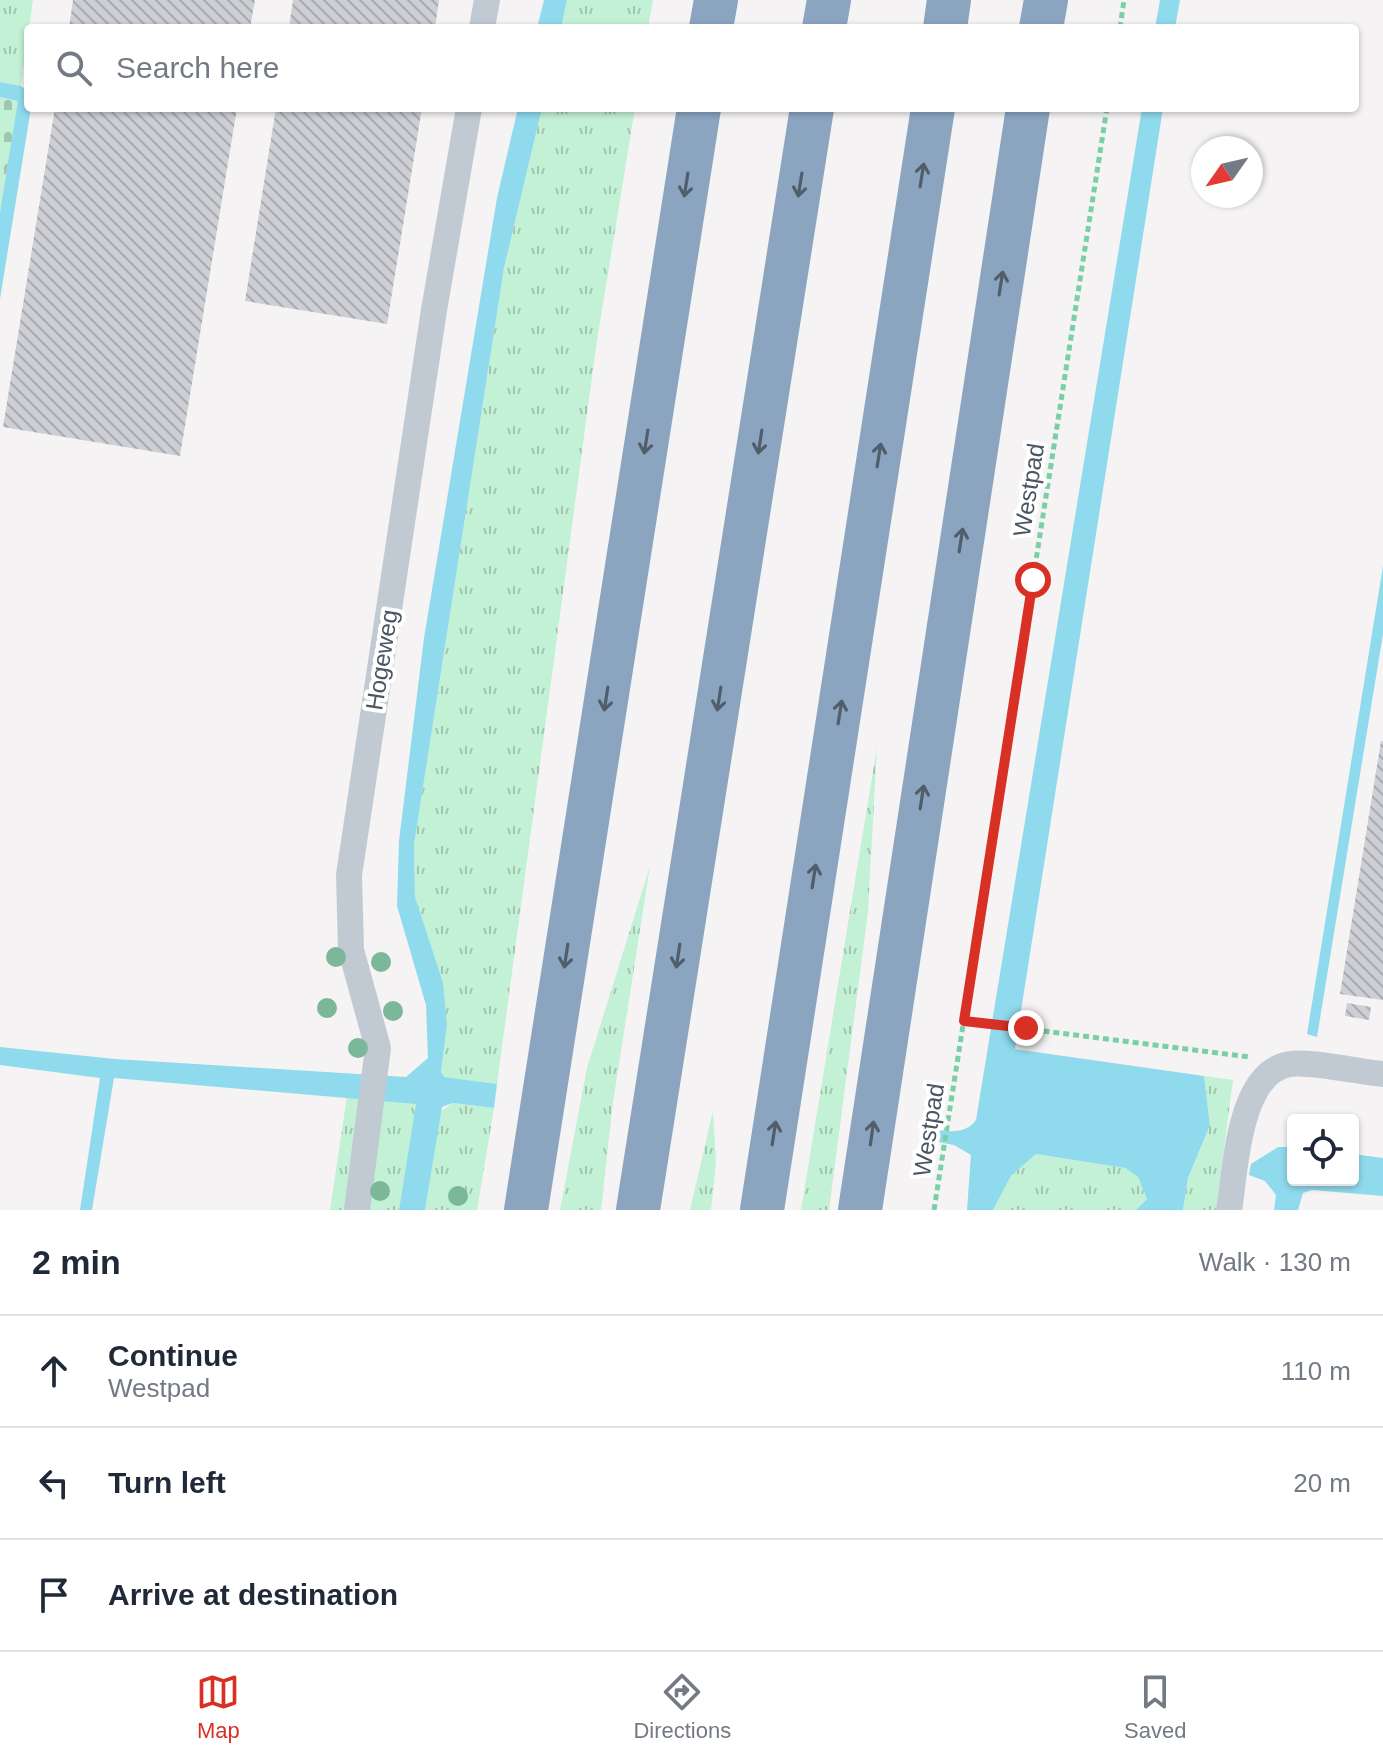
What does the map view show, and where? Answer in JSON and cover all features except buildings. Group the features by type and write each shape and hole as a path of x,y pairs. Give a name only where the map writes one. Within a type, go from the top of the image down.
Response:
{"highway":[{"path":"712,24 716,0"},
{"path":"825,24 829,0"},
{"path":"946,24 949,0"},
{"path":"1042,24 1046,0"},
{"path":"526,1210 698,112"},
{"path":"638,1210 811,112"},
{"path":"762,1210 932,112"},
{"path":"860,1210 1027,112"}],"street":[{"path":"483,24 487,0"},
{"name":"Hogeweg","path":"357,1210 378,1069 372,1016 351,950 349,875 468,112"},
{"path":"1229,1210 1250,1100 1265,1075 1290,1064 1383,1074"}],"path":[{"path":"1121,24 1124,0"},
{"name":"Westpad","path":"934,1210 1106,112"},
{"path":"964,1021 1290,1064"}],"green space":[{"path":"0,0 33,0 30,24 24,24 21,86 0,82"},
{"path":"567,0 653,0 649,24 562,24"},
{"path":"0,97 19,100 0,212"},
{"path":"541,112 634,112 596,347 497,1084 443,1077 441,1072 447,1025 415,897 414,845 504,268"},
{"path":"877,747 868,912 829,1210 801,1210"},
{"path":"650,866 613,1102 601,1210 560,1210 587,1068"},
{"path":"1204,1076 1233,1080 1216,1210 1183,1210 1188,1178 1210,1125"},
{"path":"347,1096 417,1104 399,1210 330,1210"},
{"path":"453,1103 494,1108 477,1210 425,1210 440,1112"},
{"path":"713,1111 716,1163 711,1210 690,1210"},
{"path":"1036,1154 1125,1168 1138,1177 1147,1199 1136,1210 993,1210 1011,1176"}],"water":[{"path":"544,0 567,0 562,24 538,24"},
{"path":"1160,0 1180,0 1176,24 1156,24"},
{"path":"0,82 21,86 24,89 24,112 30,112 0,299 0,212 18,101 0,97"},
{"path":"517,112 541,112 504,268 414,845 415,897 443,983 447,1025 441,1072 444,1077 497,1084 494,1108 453,1103 442,1107 425,1210 399,1210 416,1104 114,1078 92,1210 80,1210 100,1078 0,1065 0,1047 115,1059 406,1077 428,1058 426,1005 397,906 399,841 424,638 497,198"},
{"path":"1141,112 1162,112 1015,1049 1204,1076 1210,1125 1188,1178 1183,1210 1136,1210 1147,1199 1138,1177 1125,1168 1036,1154 1011,1176 993,1210 967,1210 971,1155 954,1145 923,1139 925,1128 959,1131 976,1120"},
{"path":"1383,566 1383,634 1317,1037 1307,1034"},
{"path":"1278,1147 1287,1147 1287,1186 1359,1186 1359,1155 1383,1158 1383,1196 1312,1190 1303,1193 1298,1210 1274,1210 1276,1195 1265,1181 1249,1175 1251,1164"}],"route":[{"path":"1026,1028 964,1021 1033,580"}]}
